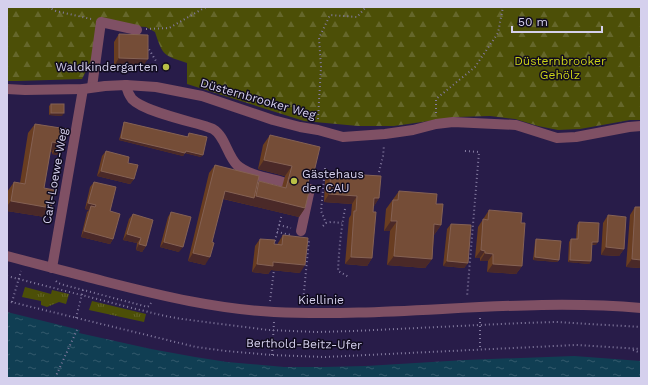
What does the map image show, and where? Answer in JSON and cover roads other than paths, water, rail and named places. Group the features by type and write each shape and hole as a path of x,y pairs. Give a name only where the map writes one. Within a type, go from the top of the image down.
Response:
{"street":[{"name":"Carl-Loewe-Weg","path":"55,269 87,88 101,22 137,30"},
{"name":"Düsternbrooker Weg","path":"7,89 87,88 126,85 156,86 202,96 273,120 343,137 384,134 453,122 516,125 557,138 576,138 641,126"},
{"path":"126,85 133,100 141,106 213,129 222,138 233,160 242,168 252,173 283,182"},
{"path":"301,231 310,189 303,187"},
{"name":"Kiellinie","path":"7,256 152,294 196,303 269,312 331,314 466,307 550,305 641,308"}],"water":[{"path":"7,312 80,330 79,333 151,349 227,362 284,367 324,367 574,356 641,361 641,378 7,378"}],"place":[{"name":"Waldkindergarten","path":"166,67"},
{"name":"Gästehaus der CAU","path":"294,181"}],"park label":[{"name":"Düsternbrooker Gehölz","path":"560,68"}]}
